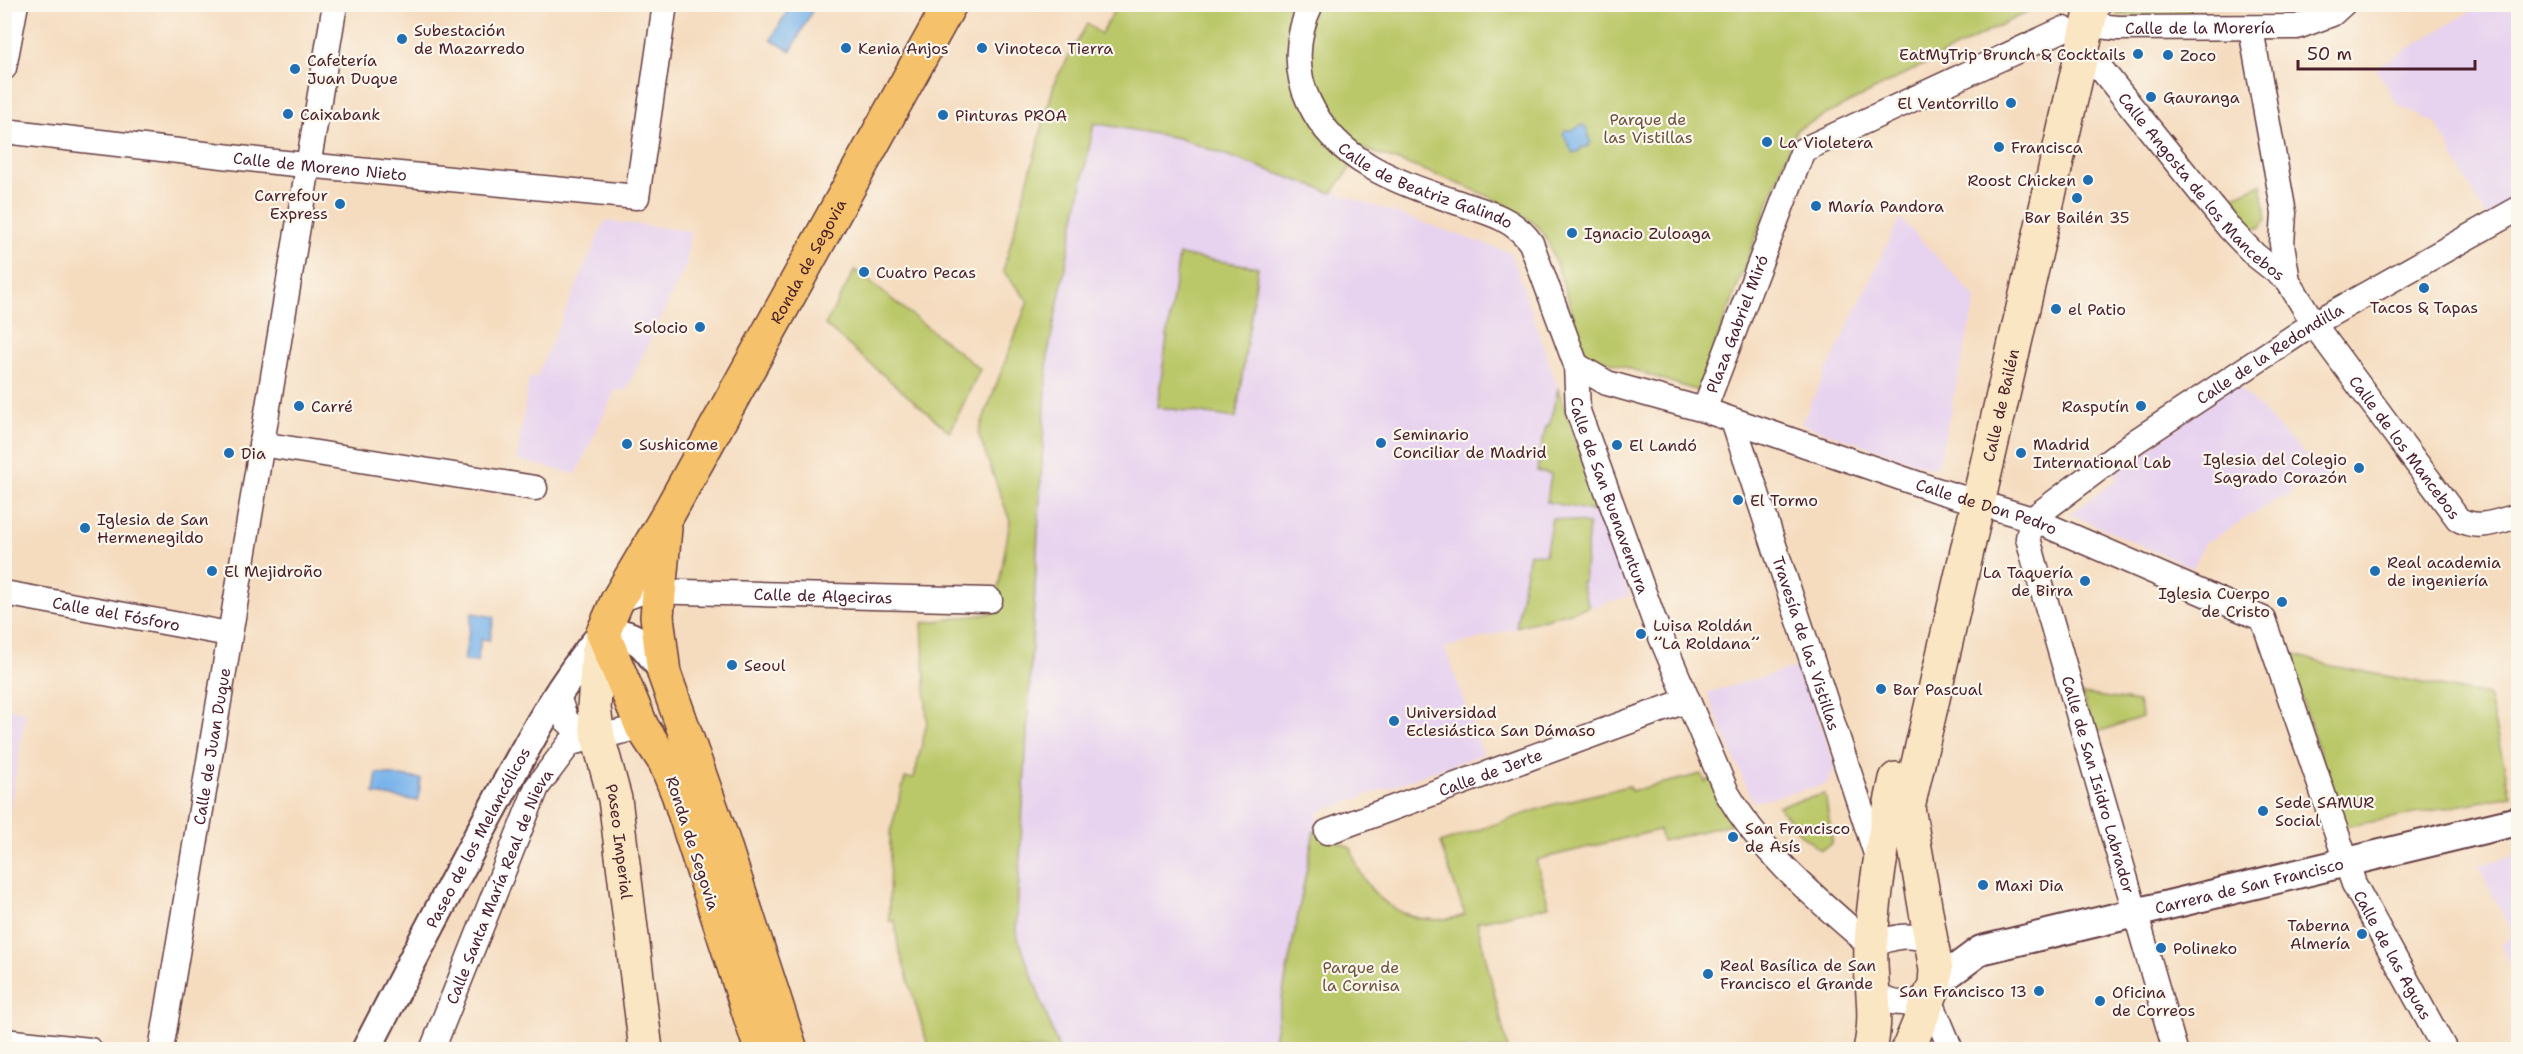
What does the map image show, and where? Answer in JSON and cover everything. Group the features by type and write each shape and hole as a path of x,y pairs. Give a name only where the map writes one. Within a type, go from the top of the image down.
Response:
{"main road":[{"name":"Ronda de Segovia","path":"761,1050 678,794 665,762 642,727 603,633 617,601 666,518 950,4"},
{"name":"Calle de Bailén","path":"1969,499 2079,62 2078,16"},
{"name":"Calle de Bailén","path":"1871,946 1879,865 1899,806 2078,16"},
{"name":"Ronda de Segovia","path":"666,518 657,616 664,673 723,842 791,1050"},
{"name":"Paseo Imperial","path":"603,633 591,737 613,787 646,1050"},
{"path":"1899,806 1935,957 1932,991 1908,1050"},
{"path":"1870,1050 1875,1013 1871,946"}],"street":[{"path":"4,68 16,4"},
{"name":"Calle de Juan Duque","path":"161,1050 335,4"},
{"name":"Calle de Moreno Nieto","path":"4,130 308,165 637,198 665,4"},
{"name":"Calle de Beatriz Galindo","path":"1311,4 1303,20 1298,53 1303,90 1318,122 1341,147 1362,164 1401,183 1499,216 1518,227 1535,251 1576,365"},
{"name":"Calle de la Morería","path":"2078,16 2118,28 2296,27 2332,14 2343,4"},
{"name":"Plaza Gabriel Miró","path":"1576,365 1607,383 1704,410 1803,150 2078,16"},
{"path":"2251,28 2284,213 2282,244 2288,280"},
{"name":"Calle Angosta de los Mancebos","path":"2079,62 2102,70 2230,230 2255,255 2288,280 2313,324"},
{"name":"Calle de la Redondilla","path":"2032,519 2136,441 2313,324 2518,209"},
{"name":"Calle de los Mancebos","path":"2313,324 2458,519 2468,525 2480,526 2518,516"},
{"name":"Calle de San Buenaventura","path":"1576,365 1578,411 1650,612 1727,794 1750,829 1798,882 1871,946"},
{"name":"Calle de Don Pedro","path":"1704,410 2032,519 2263,620"},
{"name":"Travesía de las Vistillas","path":"1733,421 1879,865"},
{"path":"261,444 535,488"},
{"name":"Calle de San Isidro Labrador","path":"2032,519 2028,538 2175,1050"},
{"name":"Calle de Algeciras","path":"617,601 644,591 990,600"},
{"name":"Calle del Fósforo","path":"4,592 229,634"},
{"name":"Calle de las Aguas","path":"2263,620 2345,861 2355,884 2445,1050"},
{"path":"603,633 620,632 634,637 651,652 664,673"},
{"name":"Paseo de los Melancólicos","path":"366,1050 557,693 603,633"},
{"path":"557,693 566,720 591,737"},
{"name":"Calle de Jerte","path":"1327,831 1688,699"},
{"name":"Calle Santa María Real de Nieva","path":"432,1050 537,787 570,743 642,727"},
{"name":"Carrera de San Francisco","path":"1931,942 1981,950 2518,821"},
{"path":"1871,946 1901,935 1918,936 1931,942"},
{"name":"Carrera de San Francisco","path":"1932,991 1981,950"},
{"path":"1875,995 1892,1004 1907,1005 1932,991 1951,1050"},
{"path":"4,1041 90,1050"}],"shaded area":[{"path":"2482,5 2518,5 2518,195 2486,217 2436,123 2398,105 2375,68"},
{"path":"1094,123 1178,138 1511,253 1630,596 1445,648 1483,754 1319,812 1272,1049 1059,1049 1016,932 1048,353"},
{"path":"1900,218 1976,298 1938,466 1935,469 1801,424"},
{"path":"605,221 690,231 686,265 626,391 616,389 576,474 517,460 529,377 536,378"},
{"path":"2236,384 2316,466 2332,477 2323,490 2301,477 2289,496 2276,500 2209,541 2206,540 2193,568 2070,514 2119,478 2113,475"},
{"path":"1801,666 1836,768 1827,784 1753,802 1707,693"},
{"path":"4,708 26,712 5,837"},
{"path":"2518,855 2518,982 2500,944 2513,935 2478,865"}],"green space":[{"name":"Parque de las Vistillas","path":"1118,4 2040,5 1796,130 1698,391 1585,354 1562,278 1545,236 1534,223 1490,197 1364,149 1332,193 1178,138 1094,123 1048,353 1016,932 1059,1049 929,1049 898,946 895,921 889,921 890,833 905,778 914,778 927,722 922,623 994,613 1010,521 978,433 1028,301 1003,271 1055,81 1087,24 1101,34"},
{"path":"2116,5 2192,5 2189,17 2118,15 2115,11"},
{"path":"2261,184 2267,219 2260,228 2242,228 2221,202"},
{"path":"1179,255 1258,267 1236,418 1157,407"},
{"path":"855,270 980,369 950,432 825,325"},
{"path":"1558,389 1602,513 1547,502 1551,474 1537,471 1546,426 1549,426"},
{"path":"1552,518 1589,524 1584,581 1581,582 1589,607 1516,627 1529,553 1545,555"},
{"path":"2286,652 2332,666 2488,695 2511,796 2344,827"},
{"path":"2082,694 2138,702 2142,717 2094,733"},
{"name":"Parque de la Cornisa","path":"1702,774 1705,782 1711,778 1731,824 1662,841 1659,830 1536,860 1549,906 1477,922 1508,1049 1272,1050 1314,831 1351,848 1367,883 1393,908 1426,919 1445,919 1465,915 1440,843 1551,805 1629,786 1631,791"},
{"path":"1825,794 1832,838 1831,844 1821,850 1802,836 1778,806"}],"water":[{"path":"791,4 815,5 791,51 771,40"},
{"path":"1582,125 1586,127 1591,142 1587,147 1582,147 1573,153 1563,134 1565,130 1573,130"},
{"path":"472,613 494,617 490,640 481,639 477,662 464,661"},
{"path":"377,773 421,779 418,801 374,794"}],"place":[{"name":"Subestación de Mazarredo","path":"402,39"},
{"name":"Kenia Anjos","path":"846,48"},
{"name":"Vinoteca Tierra","path":"982,48"},
{"name":"EatMyTrip Brunch & Cocktails","path":"2138,54"},
{"name":"Zoco","path":"2168,55"},
{"name":"Cafetería Juan Duque","path":"295,69"},
{"name":"Gauranga","path":"2151,97"},
{"name":"El Ventorrillo","path":"2011,103"},
{"name":"Caixabank","path":"288,114"},
{"name":"Pinturas PROA","path":"943,115"},
{"name":"La Violetera","path":"1767,142"},
{"name":"Francisca","path":"1999,147"},
{"name":"Roost Chicken","path":"2088,180"},
{"name":"Bar Bailén 35","path":"2077,198"},
{"name":"Carrefour Express","path":"340,204"},
{"name":"María Pandora","path":"1816,206"},
{"name":"Ignacio Zuloaga","path":"1572,233"},
{"name":"Cuatro Pecas","path":"864,272"},
{"name":"Tacos & Tapas","path":"2424,288"},
{"name":"el Patio","path":"2056,309"},
{"name":"Solocio","path":"700,327"},
{"name":"Carré","path":"299,406"},
{"name":"Rasputín","path":"2141,406"},
{"name":"Seminario Conciliar de Madrid","path":"1381,443"},
{"name":"Sushicome","path":"627,444"},
{"name":"El Landó","path":"1617,445"},
{"name":"Dia","path":"229,453"},
{"name":"Madrid International Lab","path":"2021,453"},
{"name":"Iglesia del Colegio Sagrado Corazón","path":"2359,468"},
{"name":"El Tormo","path":"1738,500"},
{"name":"Iglesia de San Hermenegildo","path":"85,528"},
{"name":"El Mejidroño","path":"212,571"},
{"name":"Real academia de ingeniería","path":"2375,571"},
{"name":"La Taquería de Birra","path":"2085,581"},
{"name":"Iglesia Cuerpo de Cristo","path":"2282,602"},
{"name":"Luisa Roldán ´´La Roldana´´","path":"1641,634"},
{"name":"Seoul","path":"732,665"},
{"name":"Bar Pascual","path":"1881,689"},
{"name":"Universidad Eclesiástica San Dámaso","path":"1394,721"},
{"name":"Sede SAMUR Social","path":"2263,811"},
{"name":"San Francisco de Asís","path":"1733,837"},
{"name":"Maxi Dia","path":"1983,885"},
{"name":"Taberna Almería","path":"2362,934"},
{"name":"Polineko","path":"2161,948"},
{"name":"Real Basílica de San Francisco el Grande","path":"1708,974"},
{"name":"San Francisco 13","path":"2039,991"},
{"name":"Oficina de Correos","path":"2100,1001"}]}
